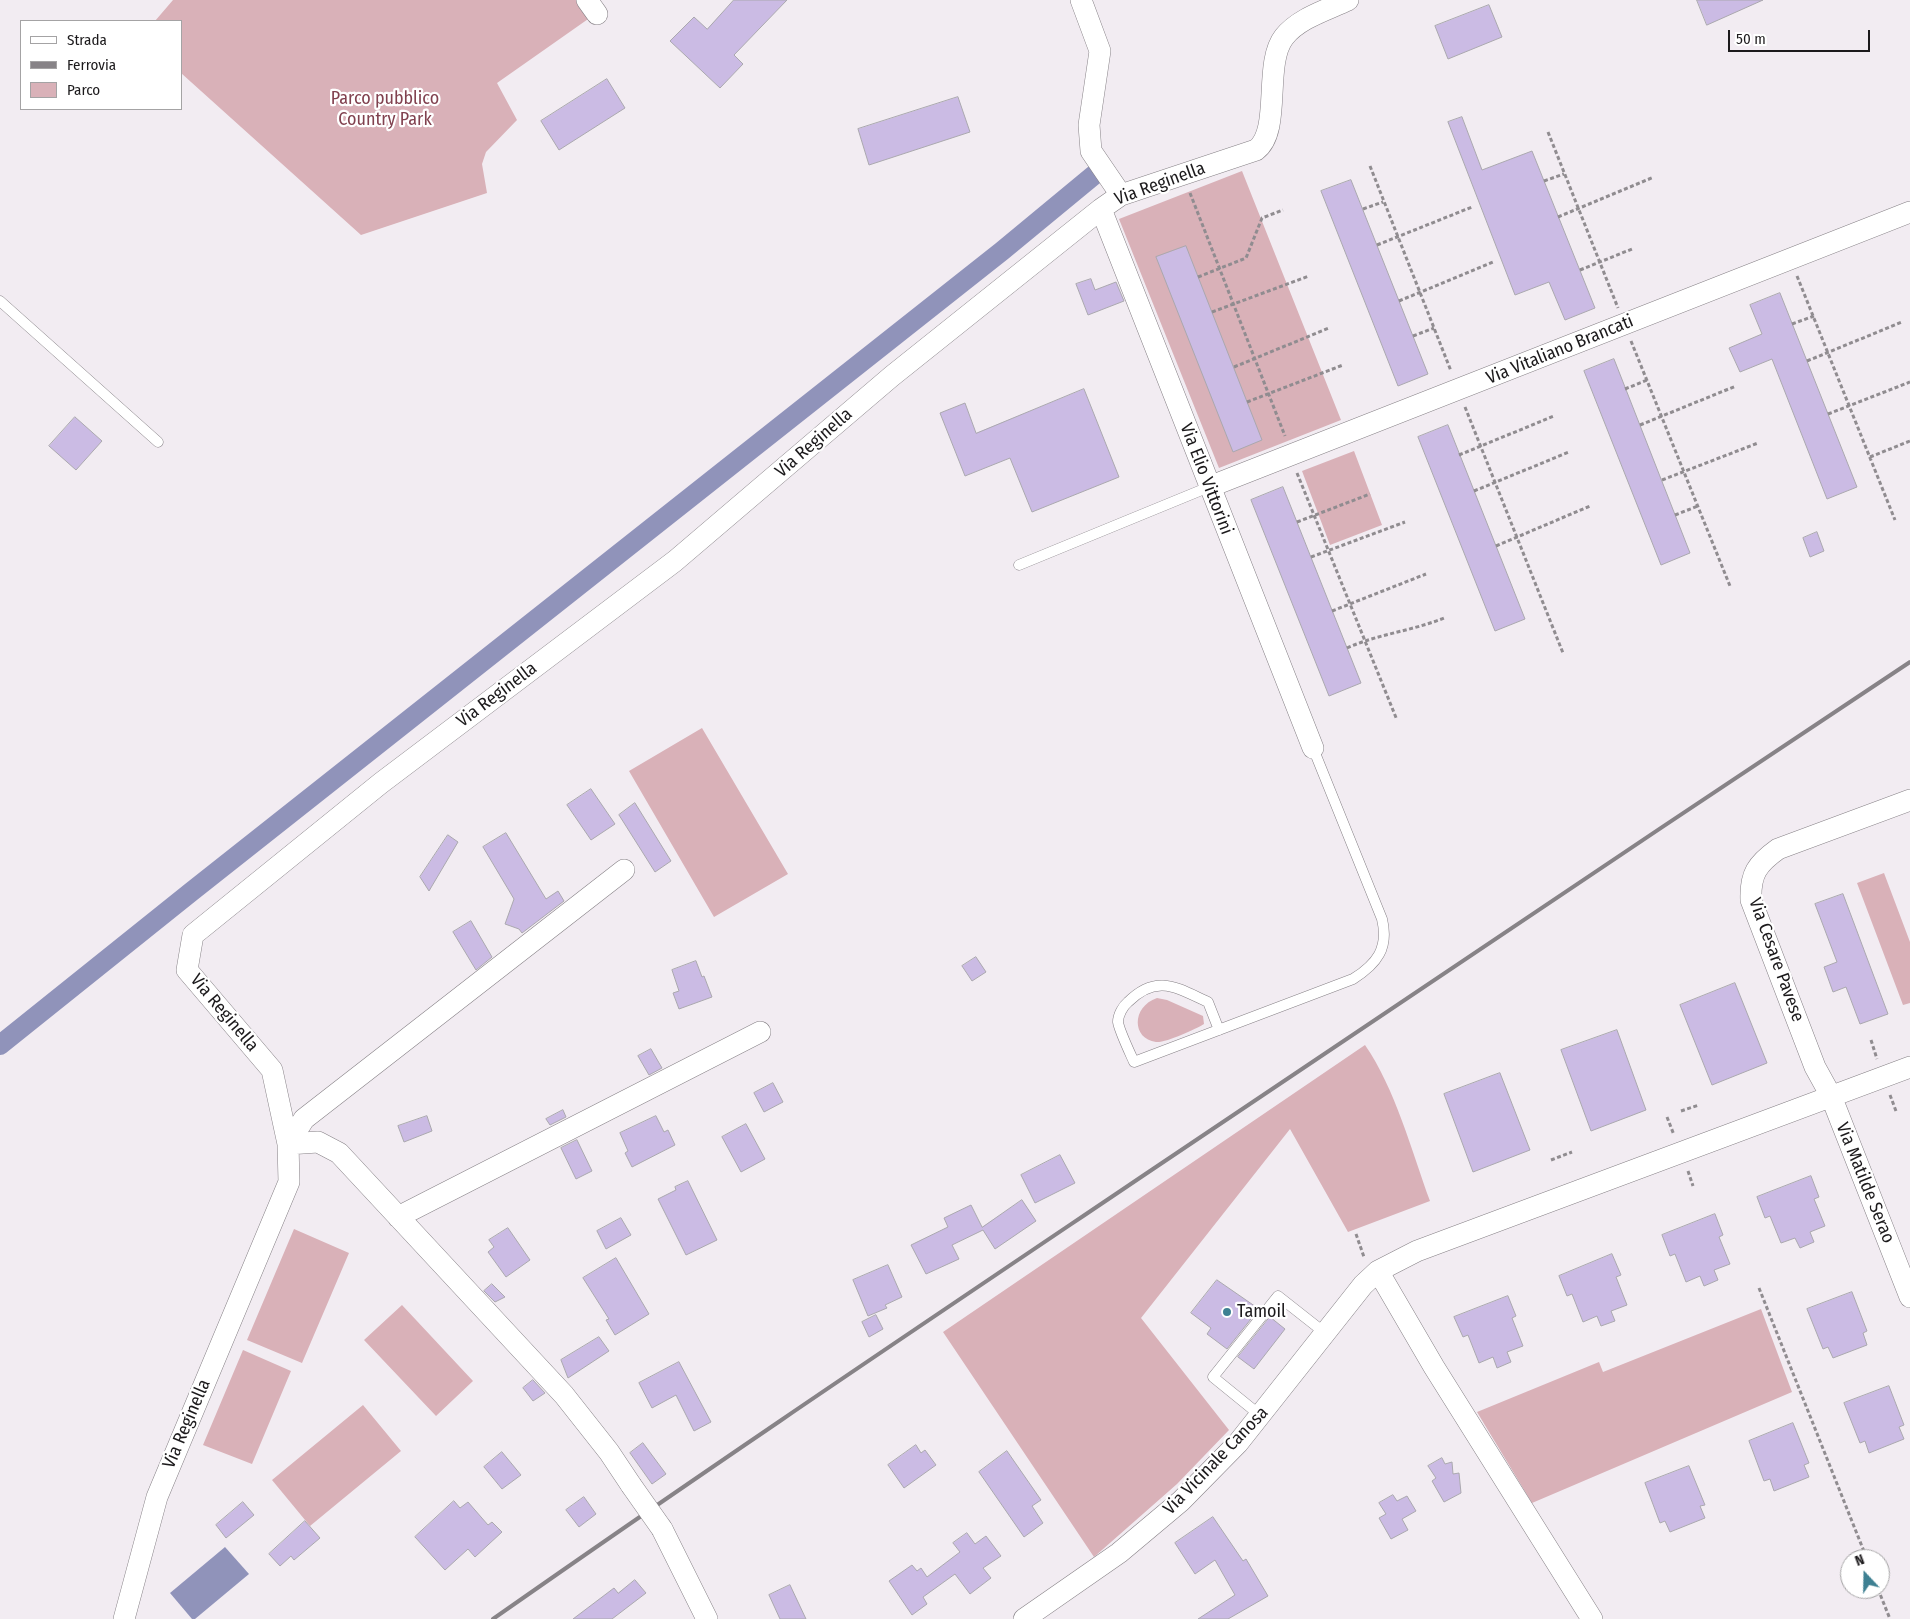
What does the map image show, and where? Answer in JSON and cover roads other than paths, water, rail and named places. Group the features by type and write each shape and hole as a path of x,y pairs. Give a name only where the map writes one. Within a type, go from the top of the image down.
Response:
{"street":[{"path":"1081,0 1100,51 1089,124 1090,151 1116,188"},
{"name":"Via Reginella","path":"124,1619 157,1497 288,1182 288,1144 272,1070 187,970 193,935 381,783 675,561 892,376 1101,209 1116,188 1256,150 1263,146 1269,124 1276,55 1284,37 1301,23 1348,0"},
{"name":"Via Elio Vittorini","path":"1101,209 1313,748"},
{"name":"Via Vitaliano Brancati","path":"1209,487 1910,212"},
{"name":"Via Cesare Pavese","path":"1831,1096 1815,1067 1751,900 1750,887 1753,874 1763,860 1778,849 1910,800"},
{"path":"288,1144 304,1119 624,870"},
{"path":"398,1217 760,1032"},
{"name":"Via Vicinale Canosa","path":"1024,1619 1119,1553 1150,1528 1210,1472 1261,1416 1348,1303 1371,1267 1910,1067"},
{"name":"Via Matilde Serao","path":"1831,1096 1910,1297"},
{"path":"288,1144 318,1142 339,1153 564,1395 609,1452 662,1529 707,1619"},
{"path":"1371,1267 1592,1619"}],"lane":[{"path":"0,302 158,442"},
{"path":"1019,565 1209,487"},
{"path":"1219,1030 1208,1002 1173,986 1151,986 1136,994 1125,1005 1120,1013 1118,1022 1134,1062 1219,1030 1353,979 1370,966 1382,949 1384,939 1382,919 1313,748"},
{"path":"1261,1416 1213,1377 1278,1296 1325,1333"}],"water":[{"path":"225,1547 249,1574 195,1619 192,1619 170,1593"}],"waterway":[{"path":"0,1045 1002,251 1094,175"}],"railway":[{"path":"493,1619 905,1337 1910,662"}],"place":[{"name":"Tamoil","path":"1227,1312"}],"park label":[{"name":"Parco pubblico Country Park","path":"385,109"}]}
